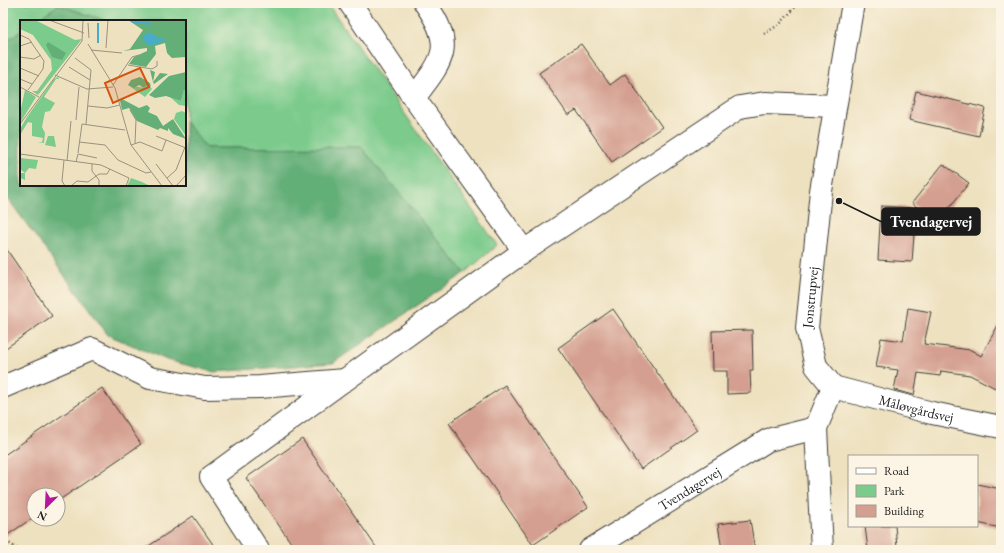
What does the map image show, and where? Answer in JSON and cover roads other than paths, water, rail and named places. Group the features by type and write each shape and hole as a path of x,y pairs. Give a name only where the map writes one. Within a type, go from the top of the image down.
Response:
{"street":[{"path":"350,3 414,98 524,252"},
{"path":"414,98 442,58 444,38 437,19 425,3"},
{"name":"Jonstrupvej","path":"833,387 816,366 807,328 821,191 834,106 853,3"},
{"path":"258,550 211,477 524,252 646,168 740,107 765,103 834,106"},
{"path":"3,387 92,349 150,378 205,388 260,388 345,380"},
{"path":"822,550 816,428 833,387"},
{"name":"Måløvgårdsvej","path":"833,387 932,413 1001,427"},
{"name":"Tvendagervej","path":"590,550 768,440 816,428"}],"place":[{"name":"Tvendagervej","path":"839,201"}]}
